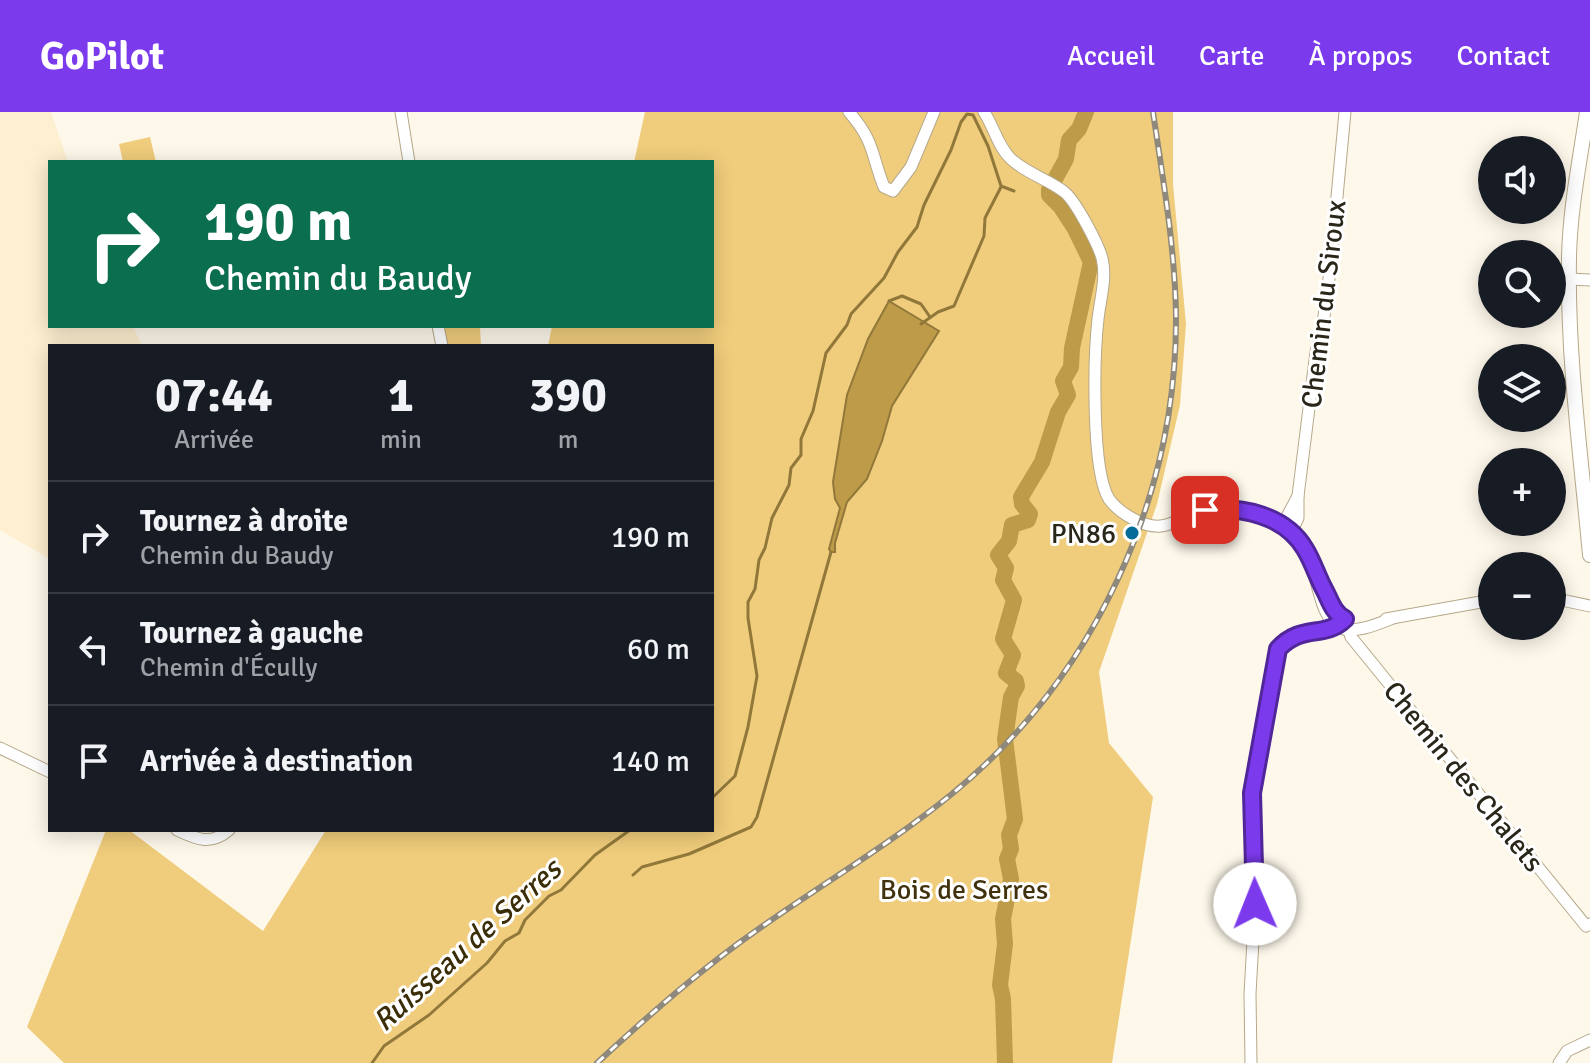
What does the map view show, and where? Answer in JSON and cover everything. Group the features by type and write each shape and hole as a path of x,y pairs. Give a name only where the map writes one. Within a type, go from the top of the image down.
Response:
{"main road":[{"path":"1587,112 1572,211 1569,279 1576,407 1590,555"}],"street":[{"path":"401,112 409,160"},
{"path":"849,112 872,145 884,187 893,191 911,167 934,112"},
{"path":"984,112 1006,154 1070,198 1100,253 1104,267 1093,375 1102,478 1107,496 1123,512 1153,525 1164,525 1205,510 1244,510 1287,529"},
{"name":"Chemin du Siroux","path":"1287,529 1298,518 1316,352 1330,271 1345,112"},
{"path":"1569,279 1590,280"},
{"name":"Chemin des Chalets","path":"1287,529 1304,546 1315,573 1351,637 1588,925"},
{"path":"1566,601 1590,606"},
{"path":"1251,1063 1250,994 1255,904 1252,793 1278,649 1290,636 1478,603"},
{"path":"0,748 48,771"},
{"path":"182,832 200,840 212,841 226,832"},
{"path":"1559,1063 1567,1051 1590,1040"}],"shaded area":[{"path":"0,112 51,112 67,160 48,160 48,328 134,328 141,344 48,344 48,558 0,530"},
{"path":"889,301 939,331 892,406 867,479 847,502 835,552 831,552 829,549 840,508 835,499 833,482 847,395 868,339"}],"green space":[{"name":"Bois de Serres","path":"645,112 1173,112 1173,184 1186,324 1180,405 1157,504 1099,672 1109,743 1153,797 1112,1063 64,1063 27,1027 105,832 132,832 263,931 325,832 714,832 714,344 548,344 552,328 714,328 714,160 634,160","holes":["890,301 939,331 892,406 885,433 865,481 847,502 835,551 832,552 829,549 840,508 835,499 833,482 847,395 868,339"]},
{"path":"150,137 156,160 123,160 119,144"},
{"path":"444,328 480,328 481,344 448,344"}],"waterway":[{"path":"1005,1063 1000,985 1005,944 1003,919 1011,879 1007,859 1011,849 1009,835 1015,819 1005,739 1011,697 1017,686 1016,681 1006,673 1013,655 1003,639 1014,600 1003,580 1006,568 998,555 1009,541 1012,525 1028,520 1030,514 1021,497 1042,462 1058,412 1068,395 1063,381 1071,367 1072,348 1091,262 1075,229 1049,195 1049,190 1066,159 1069,140 1079,129 1086,112"},
{"name":"Ruisseau de Serres","path":"714,796 735,776 748,727 757,676 748,602 755,589 759,560 772,518 789,485 791,468 801,455 801,439 813,411 826,353 847,325 851,314 884,278 917,227 924,205 967,114 973,115 988,146 1001,186 1014,191"},
{"path":"921,324 954,306 984,236 985,218 1001,187"},
{"path":"889,301 902,296 921,304 930,317"},
{"path":"633,875 642,867 689,854 751,827 757,817 831,552"},
{"name":"Ruisseau de Serres","path":"372,1063 384,1046 429,1015 487,963 505,941 519,933 525,920 549,896 561,890 595,855 627,832"}],"railway":[{"path":"597,1063 717,959 906,829 953,793 1003,747 1047,695 1086,639 1118,579 1143,516 1161,451 1172,384 1176,316 1173,265 1153,112"}],"place":[{"name":"PN86","path":"1132,533"}],"route":[{"path":"1205,510 1236,508 1248,511 1291,532 1304,546 1334,609 1345,619 1337,627 1290,636 1278,649 1252,793 1255,904"}]}
